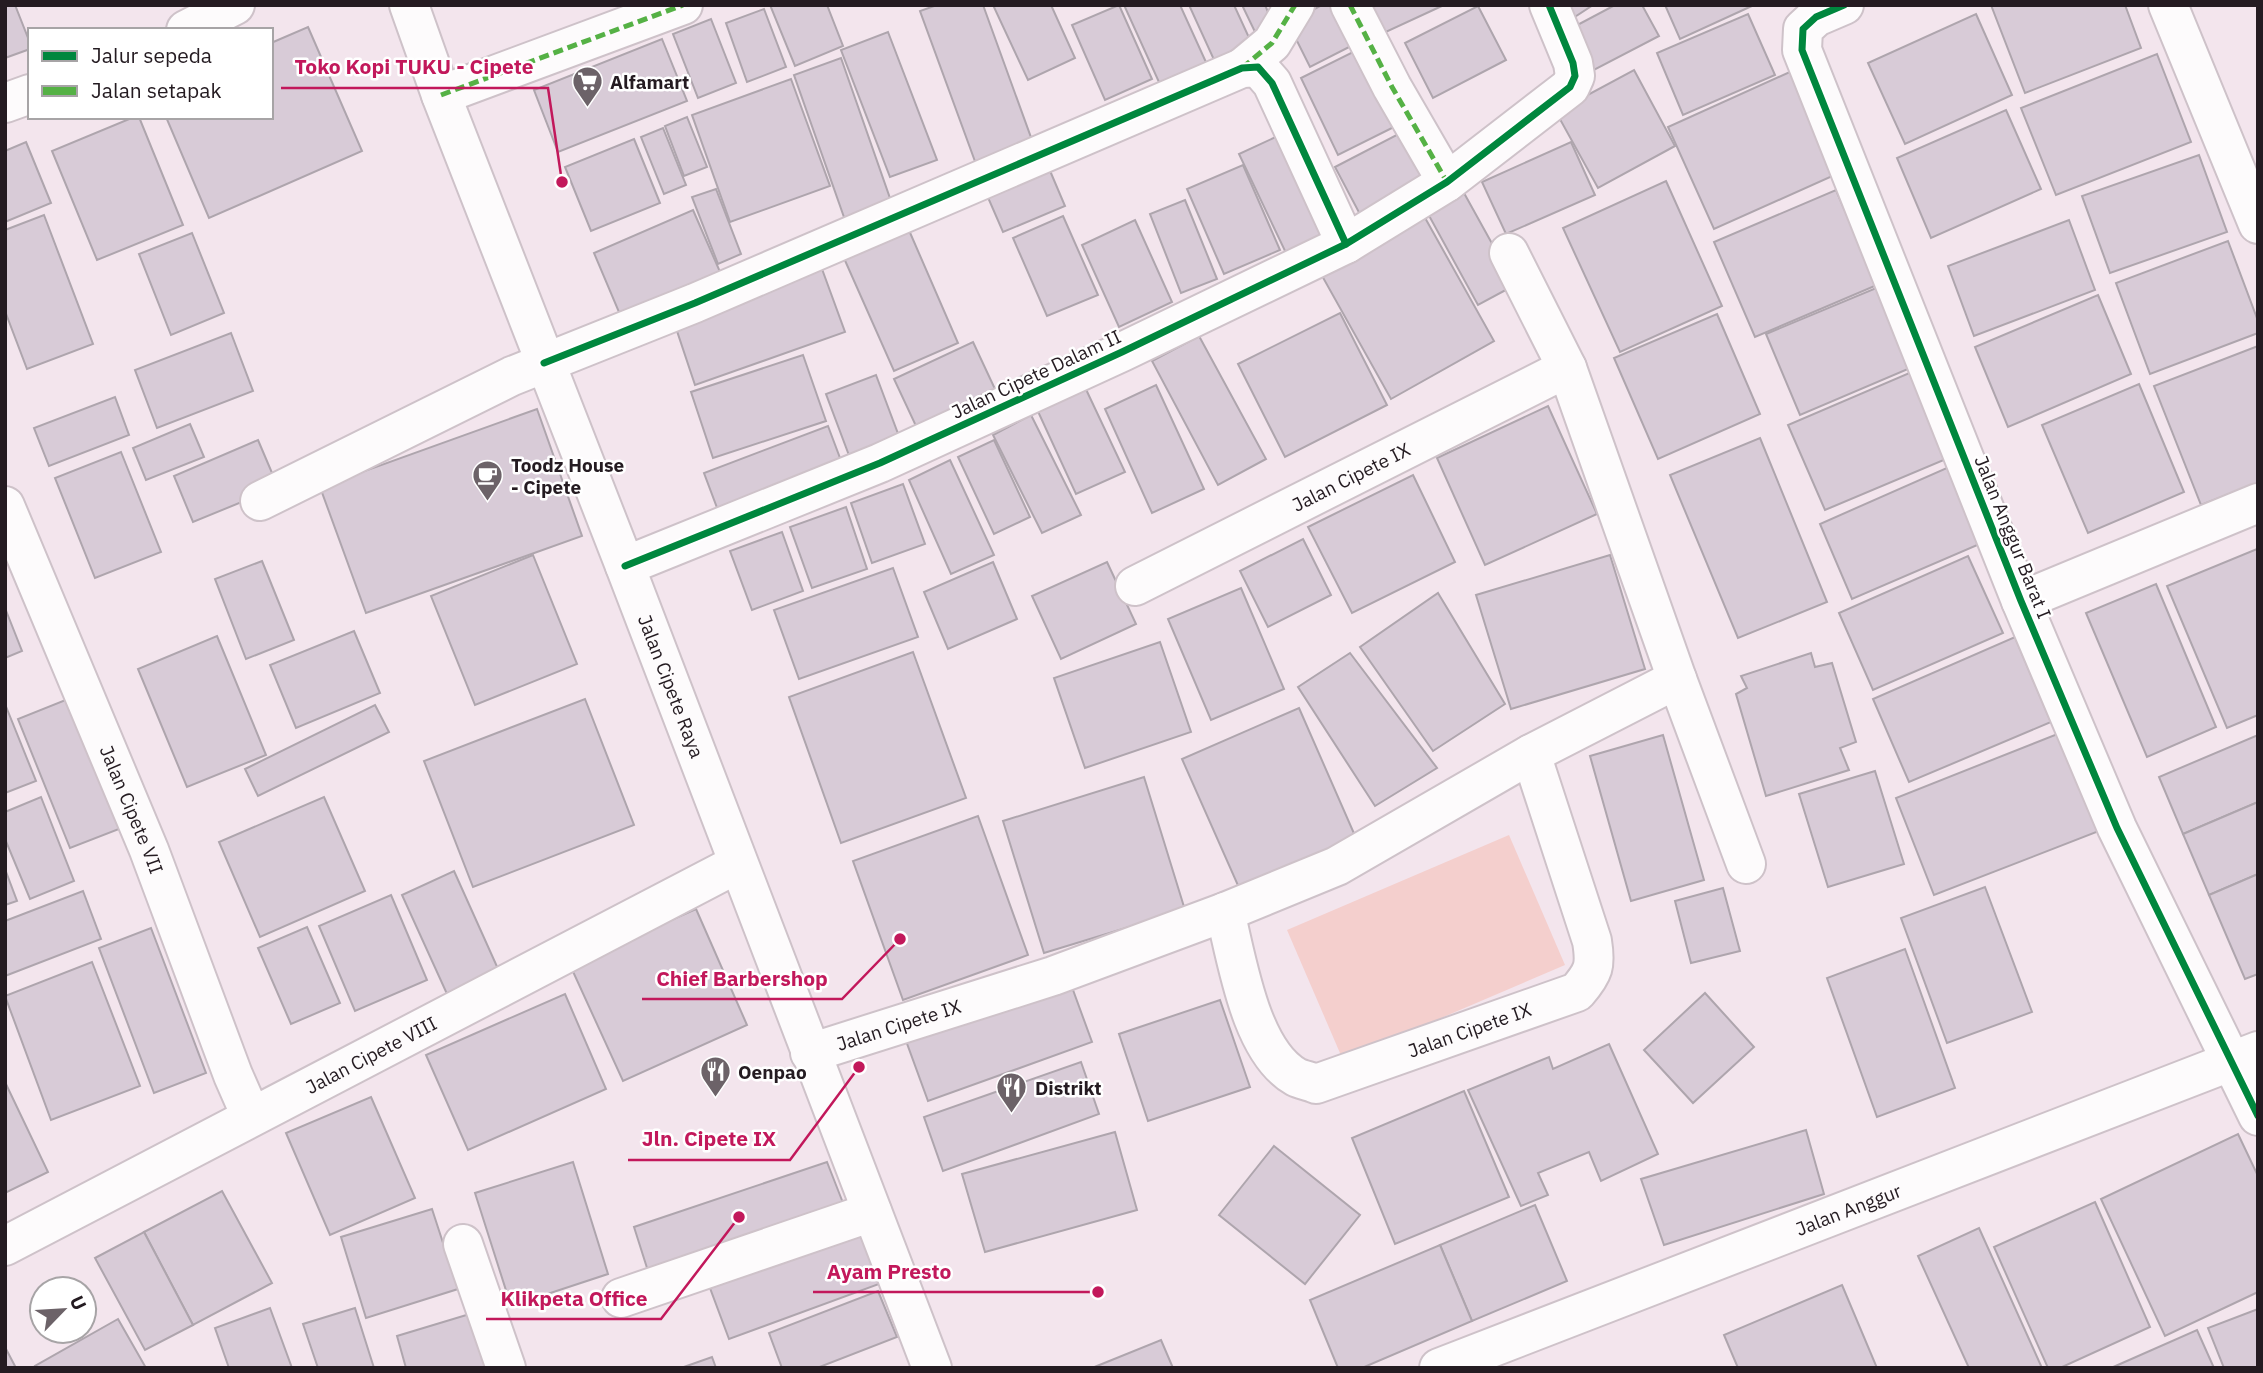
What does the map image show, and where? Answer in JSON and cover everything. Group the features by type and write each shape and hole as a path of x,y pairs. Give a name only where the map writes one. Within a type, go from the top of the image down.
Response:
{"street":[{"path":"190,28 235,5"},
{"name":"Jalan Cipete Raya","path":"409,5 441,95 625,566 932,1368"},
{"path":"441,95 683,5"},
{"path":"260,501 512,376 695,303 1242,68 1272,43 1295,5"},
{"path":"1350,5 1392,87 1447,182"},
{"name":"Jalan Cipete Dalam II","path":"625,566 880,463 1122,352 1346,244 1447,182 1570,87 1575,76 1573,63 1549,5"},
{"path":"2168,5 2258,224"},
{"name":"Jalan Anggur Barat I","path":"1830,11 1803,29 1802,50 2021,601 2117,828 2244,1056 2258,1116"},
{"path":"1242,68 1258,67 1272,83 1346,244"},
{"path":"5,103 28,94"},
{"path":"1509,253 1567,368 1677,679 1746,864"},
{"name":"Jalan Cipete IX","path":"1135,586 1567,368"},
{"path":"2021,601 2258,503"},
{"name":"Jalan Cipete VII","path":"5,506 149,850 233,1075 251,1116"},
{"name":"Jalan Cipete IX","path":"810,1053 1053,976 1225,912 1337,866 1531,754 1677,679"},
{"name":"Jalan Cipete IX","path":"1225,912 1254,1024 1278,1062 1296,1077 1316,1084 1577,992 1589,978 1596,962 1592,941 1531,754"},
{"name":"Jalan Cipete VIII","path":"5,1246 737,864"},
{"name":"Jalan Anggur","path":"1439,1368 2244,1056"},
{"path":"621,1297 872,1212"},
{"path":"463,1244 506,1368"}],"shaded area":[{"path":"1509,835 1565,965 1343,1060 1287,930"}],"building":[{"path":"5,5 15,5 28,38 28,50 5,58"},
{"path":"770,5 827,5 843,46 795,66"},
{"path":"937,5 983,5 1037,154 980,175 920,11"},
{"path":"993,5 1051,5 1075,58 1028,80"},
{"path":"1119,5 1152,79 1105,100 1072,25"},
{"path":"1124,5 1180,5 1210,71 1163,91"},
{"path":"1189,5 1234,5 1257,55 1220,73"},
{"path":"1242,5 1265,5 1274,26 1256,34"},
{"path":"1322,5 1338,5 1357,43 1310,67 1288,23"},
{"path":"1360,5 1444,5 1375,37"},
{"path":"1560,5 1593,5 1567,22"},
{"path":"1615,5 1642,5 1659,36 1590,72 1568,30"},
{"path":"1665,5 1754,5 1680,39"},
{"path":"1991,5 2125,5 2141,48 2025,93"},
{"path":"1478,6 1506,60 1433,98 1405,43"},
{"path":"764,9 786,67 747,82 726,23"},
{"path":"1748,14 1775,75 1683,115 1657,53"},
{"path":"1976,14 2012,95 1905,144 1868,63"},
{"path":"711,19 736,83 698,98 673,34"},
{"path":"308,27 362,151 209,218 167,119 273,119 273,42"},
{"path":"888,32 937,160 890,177 841,50"},
{"path":"662,39 687,101 558,152 534,90"},
{"path":"1359,49 1396,126 1338,155 1301,78"},
{"path":"2157,54 2191,142 2056,195 2021,108"},
{"path":"841,58 892,204 845,220 794,75"},
{"path":"1803,66 1848,169 1714,229 1668,127"},
{"path":"1634,70 1675,146 1598,188 1556,112"},
{"path":"791,79 830,186 730,222 692,115"},
{"path":"2006,110 2041,189 1931,238 1897,158"},
{"path":"687,117 707,167 684,176 665,126"},
{"path":"129,119 140,119 183,225 97,260 52,151"},
{"path":"663,128 686,185 664,194 641,137"},
{"path":"1410,128 1438,182 1363,220 1335,167"},
{"path":"1291,130 1337,229 1286,253 1239,154"},
{"path":"634,139 660,203 591,231 565,167"},
{"path":"26,142 51,203 5,222 5,151"},
{"path":"1571,142 1595,195 1506,234 1482,182"},
{"path":"2199,155 2227,232 2110,273 2082,196"},
{"path":"1045,159 1065,206 1003,232 983,186"},
{"path":"1243,165 1280,250 1224,274 1187,189"},
{"path":"1666,181 1722,306 1620,352 1563,228"},
{"path":"716,189 741,254 718,264 692,197"},
{"path":"1836,190 1877,285 1755,337 1714,242"},
{"path":"1464,193 1515,285 1478,305 1427,212"},
{"path":"1185,200 1217,279 1181,293 1150,214"},
{"path":"693,210 724,281 624,324 594,253"},
{"path":"44,215 93,344 27,369 5,311 5,230"},
{"path":"1063,216 1098,295 1047,316 1013,238"},
{"path":"1424,216 1494,341 1391,399 1321,274"},
{"path":"1135,220 1172,302 1119,327 1082,245"},
{"path":"2069,220 2095,290 1974,336 1948,266"},
{"path":"908,228 958,343 894,371 843,256"},
{"path":"192,233 224,313 171,335 139,254"},
{"path":"2228,241 2258,321 2258,333 2150,374 2116,283"},
{"path":"822,269 845,332 695,385 674,322"},
{"path":"1881,286 1915,366 1800,415 1766,334"},
{"path":"2098,295 2131,374 2008,427 1975,347"},
{"path":"1340,313 1387,405 1285,457 1238,364"},
{"path":"1717,314 1760,414 1658,459 1614,358"},
{"path":"231,333 253,391 157,428 135,370"},
{"path":"1199,336 1266,459 1218,485 1152,361"},
{"path":"973,342 1002,404 923,441 894,379"},
{"path":"2258,346 2258,483 2201,505 2154,386"},
{"path":"803,355 826,421 713,458 691,392"},
{"path":"1921,368 1958,454 1825,510 1788,425"},
{"path":"876,375 903,447 853,466 826,394"},
{"path":"1083,383 1125,472 1076,494 1035,405"},
{"path":"2139,384 2184,492 2088,533 2042,425"},
{"path":"1156,385 1204,489 1152,513 1105,409"},
{"path":"115,397 129,435 49,466 34,428"},
{"path":"1548,406 1597,514 1485,565 1437,458"},
{"path":"537,409 582,536 366,613 320,487"},
{"path":"1031,415 1081,515 1042,533 993,435"},
{"path":"190,424 204,457 146,480 133,448"},
{"path":"828,426 846,474 722,521 704,473"},
{"path":"1760,438 1827,602 1738,638 1670,475"},
{"path":"258,440 278,487 193,522 174,476"},
{"path":"994,440 1030,517 994,534 958,457"},
{"path":"121,452 161,552 95,578 55,478"},
{"path":"950,460 994,555 951,574 909,480"},
{"path":"1949,467 1982,543 1852,599 1820,524"},
{"path":"1413,475 1455,562 1352,613 1308,527"},
{"path":"903,484 925,544 872,563 851,503"},
{"path":"846,507 867,569 812,588 790,527"},
{"path":"782,532 803,591 752,610 730,551"},
{"path":"1303,539 1331,595 1268,627 1240,571"},
{"path":"2257,549 2258,715 2227,728 2167,586"},
{"path":"533,555 577,664 475,705 431,596"},
{"path":"1610,555 1645,669 1511,709 1476,595"},
{"path":"1968,556 2003,633 1873,690 1839,613"},
{"path":"262,561 294,640 246,659 215,579"},
{"path":"993,562 1017,619 948,649 924,592"},
{"path":"1107,562 1136,624 1061,659 1032,596"},
{"path":"893,568 918,637 799,679 774,610"},
{"path":"2156,584 2216,727 2147,757 2086,613"},
{"path":"1241,588 1284,689 1211,720 1168,619"},
{"path":"1438,593 1505,704 1433,751 1360,647"},
{"path":"5,608 22,651 5,658"},
{"path":"354,631 380,693 296,728 270,665"},
{"path":"217,636 266,755 187,787 138,669"},
{"path":"2015,637 2051,722 1909,782 1873,699"},
{"path":"1160,642 1191,732 1085,768 1054,678"},
{"path":"913,652 966,798 841,843 789,697"},
{"path":"1350,653 1437,768 1375,806 1298,687"},
{"path":"1811,653 1815,667 1832,663 1856,742 1840,748 1849,770 1766,796 1736,694 1747,688 1741,676"},
{"path":"68,699 119,829 70,848 18,719"},
{"path":"585,699 634,825 473,887 424,761"},
{"path":"5,704 36,781 5,793"},
{"path":"375,705 389,732 258,796 245,769"},
{"path":"1299,708 1356,838 1240,890 1182,759"},
{"path":"2060,733 2099,831 1934,895 1896,798"},
{"path":"1663,735 1704,880 1631,901 1590,756"},
{"path":"2258,735 2258,802 2183,834 2159,777"},
{"path":"1875,771 1904,864 1828,887 1799,794"},
{"path":"1144,777 1185,910 1044,953 1003,821"},
{"path":"41,797 74,881 30,899 5,839 5,812"},
{"path":"324,797 365,891 260,937 219,842"},
{"path":"2258,802 2258,874 2209,895 2183,834"},
{"path":"978,816 1028,955 903,1000 853,861"},
{"path":"5,869 17,901 5,905"},
{"path":"454,871 499,971 447,994 402,895"},
{"path":"2258,874 2258,974 2245,979 2209,895"},
{"path":"1985,887 2032,1012 1947,1043 1901,918"},
{"path":"1723,888 1740,951 1691,963 1675,901"},
{"path":"83,891 101,939 5,976 5,921"},
{"path":"391,895 427,980 355,1011 319,926"},
{"path":"696,909 747,1025 623,1081 570,965"},
{"path":"307,927 340,1003 291,1024 258,948"},
{"path":"151,928 206,1073 154,1093 99,948"},
{"path":"1905,949 1955,1088 1877,1117 1827,978"},
{"path":"92,962 140,1086 51,1120 5,996"},
{"path":"1069,979 1092,1042 928,1101 905,1038"},
{"path":"1705,993 1754,1047 1693,1103 1644,1050"},
{"path":"565,994 606,1089 468,1150 426,1055"},
{"path":"1220,1000 1250,1087 1148,1121 1119,1034"},
{"path":"1609,1044 1658,1154 1601,1181 1589,1152 1538,1173 1548,1195 1521,1206 1468,1090 1549,1057 1553,1069"},
{"name":"Distrikt","path":"1081,1062 1099,1114 943,1171 924,1117"},
{"path":"5,1082 48,1172 5,1193"},
{"path":"1464,1091 1509,1197 1395,1244 1352,1138"},
{"path":"371,1097 415,1198 330,1235 286,1133"},
{"path":"1806,1130 1824,1194 1664,1245 1641,1179"},
{"path":"1115,1132 1137,1210 985,1252 962,1174"},
{"path":"2238,1134 2258,1176 2258,1292 2165,1336 2101,1199"},
{"path":"1274,1146 1360,1215 1305,1284 1219,1215"},
{"path":"573,1162 608,1274 511,1306 475,1193"},
{"path":"827,1162 845,1208 648,1271 634,1227"},
{"path":"222,1191 272,1283 193,1325 144,1232"},
{"path":"2095,1202 2150,1327 2060,1368 2048,1368 1994,1247"},
{"path":"1535,1205 1567,1281 1472,1321 1440,1245"},
{"path":"432,1209 458,1289 366,1318 341,1237"},
{"path":"1979,1228 2042,1368 1969,1368 1918,1256"},
{"path":"144,1232 193,1325 145,1350 95,1258"},
{"path":"861,1234 879,1284 729,1339 710,1288"},
{"path":"1440,1245 1472,1321 1362,1368 1338,1368 1310,1300"},
{"path":"1842,1285 1877,1368 1738,1368 1724,1335"},
{"path":"878,1291 897,1337 817,1368 782,1368 769,1333"},
{"path":"270,1308 292,1368 229,1368 215,1328"},
{"path":"355,1308 374,1368 318,1368 303,1324"},
{"path":"2258,1309 2258,1368 2224,1368 2208,1328"},
{"path":"473,1313 489,1368 406,1368 397,1336"},
{"path":"118,1319 146,1368 36,1368 35,1366 72,1345 98,1345 98,1330"},
{"path":"2197,1330 2214,1368 2111,1368"},
{"path":"1161,1340 1173,1368 1092,1368"},
{"path":"5,1347 16,1368 5,1368"},
{"path":"712,1357 716,1368 681,1368"}],"marked path":[{"path":"441,95 683,5"},
{"path":"1242,68 1272,43 1295,5"},
{"path":"1350,5 1392,87 1447,182"}],"cycle path":[{"path":"625,566 880,463 1122,352 1346,244 1447,182 1570,87 1575,76 1573,63 1549,5"},
{"path":"1844,5 1816,17 1803,29 1802,50 2021,601 2117,828 2258,1116"},
{"path":"544,363 695,303 1242,68 1258,67 1272,83 1346,244"}],"place":[{"name":"Alfamart","path":"587,109"},
{"name":"Toko Kopi TUKU - Cipete","path":"562,182"},
{"name":"Toodz House - Cipete","path":"488,503"},
{"name":"Chief Barbershop","path":"900,939"},
{"name":"Jln. Cipete IX","path":"859,1067"},
{"name":"Oenpao","path":"715,1099"},
{"name":"Distrikt","path":"1012,1115"},
{"name":"Klikpeta Office","path":"739,1217"},
{"name":"Ayam Presto","path":"1098,1292"}]}
